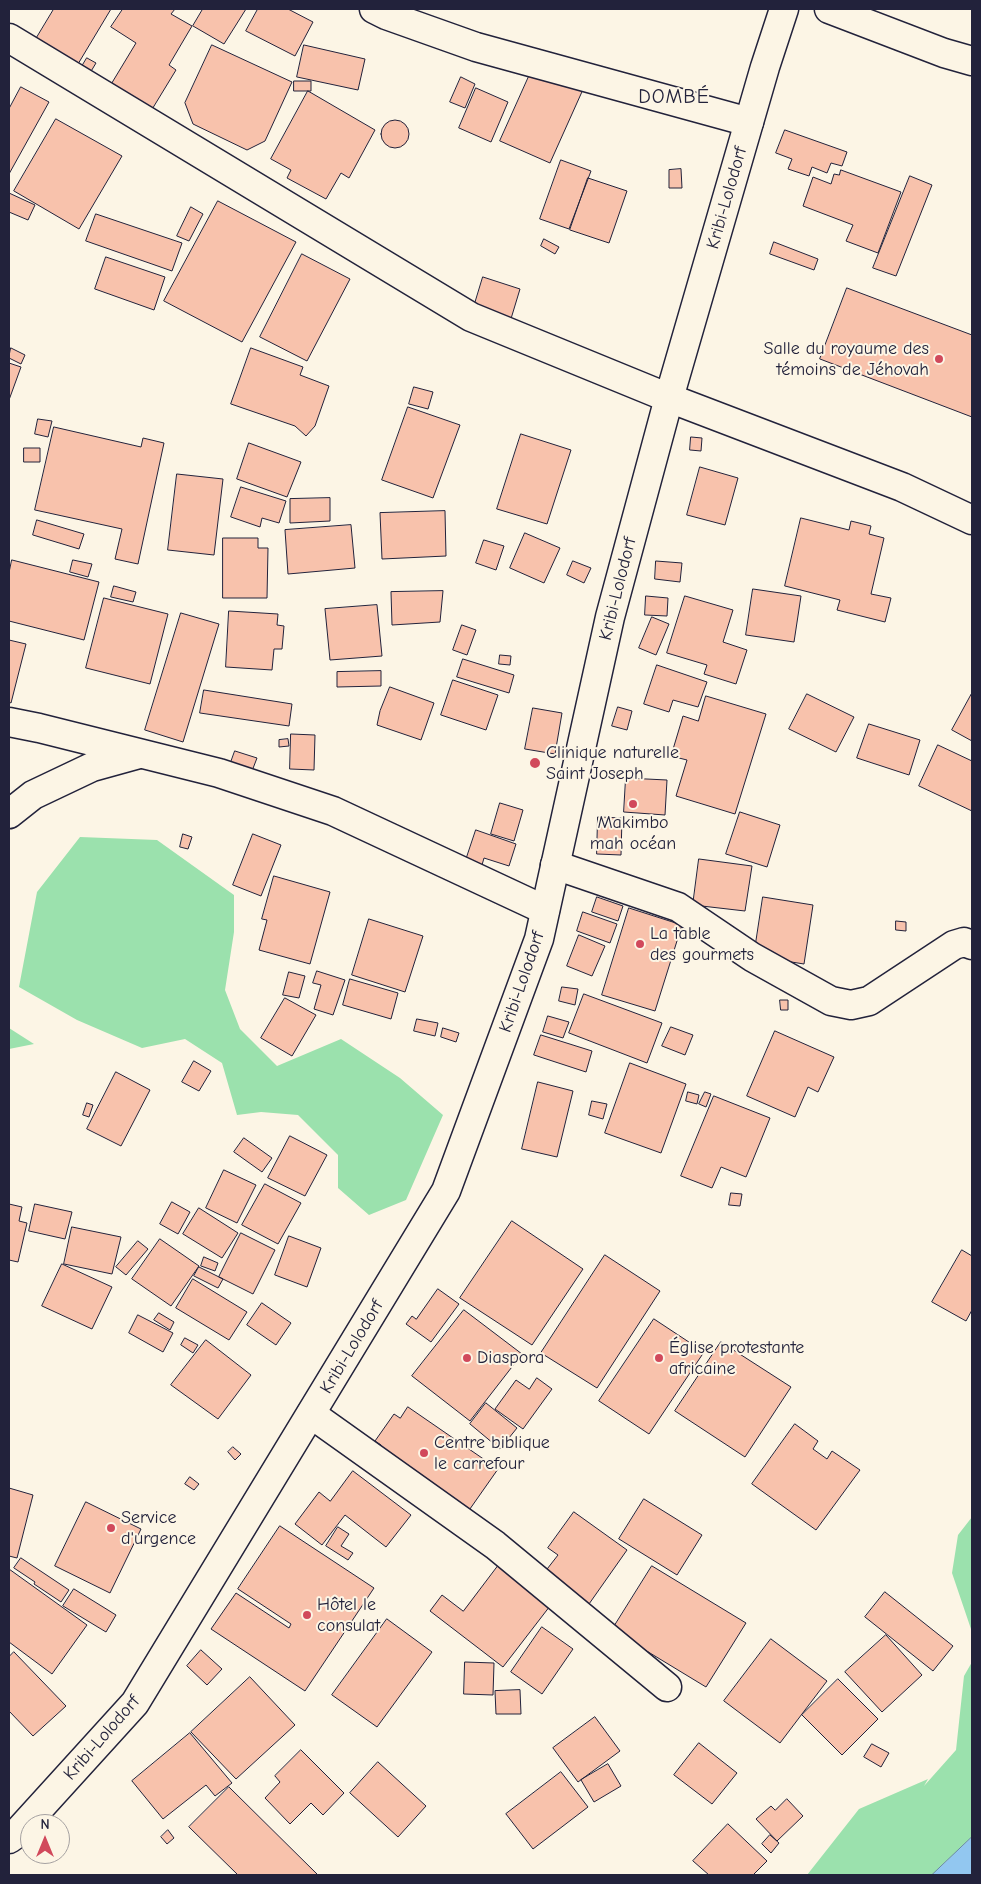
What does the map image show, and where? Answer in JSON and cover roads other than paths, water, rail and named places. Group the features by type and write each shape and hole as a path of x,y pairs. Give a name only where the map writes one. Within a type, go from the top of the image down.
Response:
{"street":[{"path":"374,9 476,47 749,122"},
{"name":"Kribi-Lolodorf","path":"9,1839 16,1834 135,1703 446,1191 539,939 610,617 669,398 749,122 784,9"},
{"path":"829,9 944,53 972,61"},
{"path":"9,38 471,317 669,398 902,487 972,520"},
{"path":"9,722 219,773 333,811 546,910"},
{"path":"9,814 33,796 92,767 141,754"},
{"path":"556,865 678,907 752,957 831,1002 851,1005 869,1001 954,945 964,942 972,945"},
{"path":"312,1414 495,1545 667,1687"}],"water":[{"path":"972,1837 972,1875 932,1875"}],"place":[{"name":"Salle du royaume des témoins de Jéhovah","path":"939,359"},
{"name":"Clinique naturelle Saint Joseph","path":"535,763"},
{"name":"Makimbo mah océan","path":"633,804"},
{"name":"La table des gourmets","path":"640,944"},
{"name":"Diaspora","path":"467,1358"},
{"name":"Église protestante africaine","path":"659,1358"},
{"name":"Centre biblique le carrefour","path":"424,1453"},
{"name":"Service d'urgence","path":"111,1528"},
{"name":"Hôtel le consulat","path":"307,1615"}],"district":[{"name":"DOMBÉ","path":"674,97"}]}
